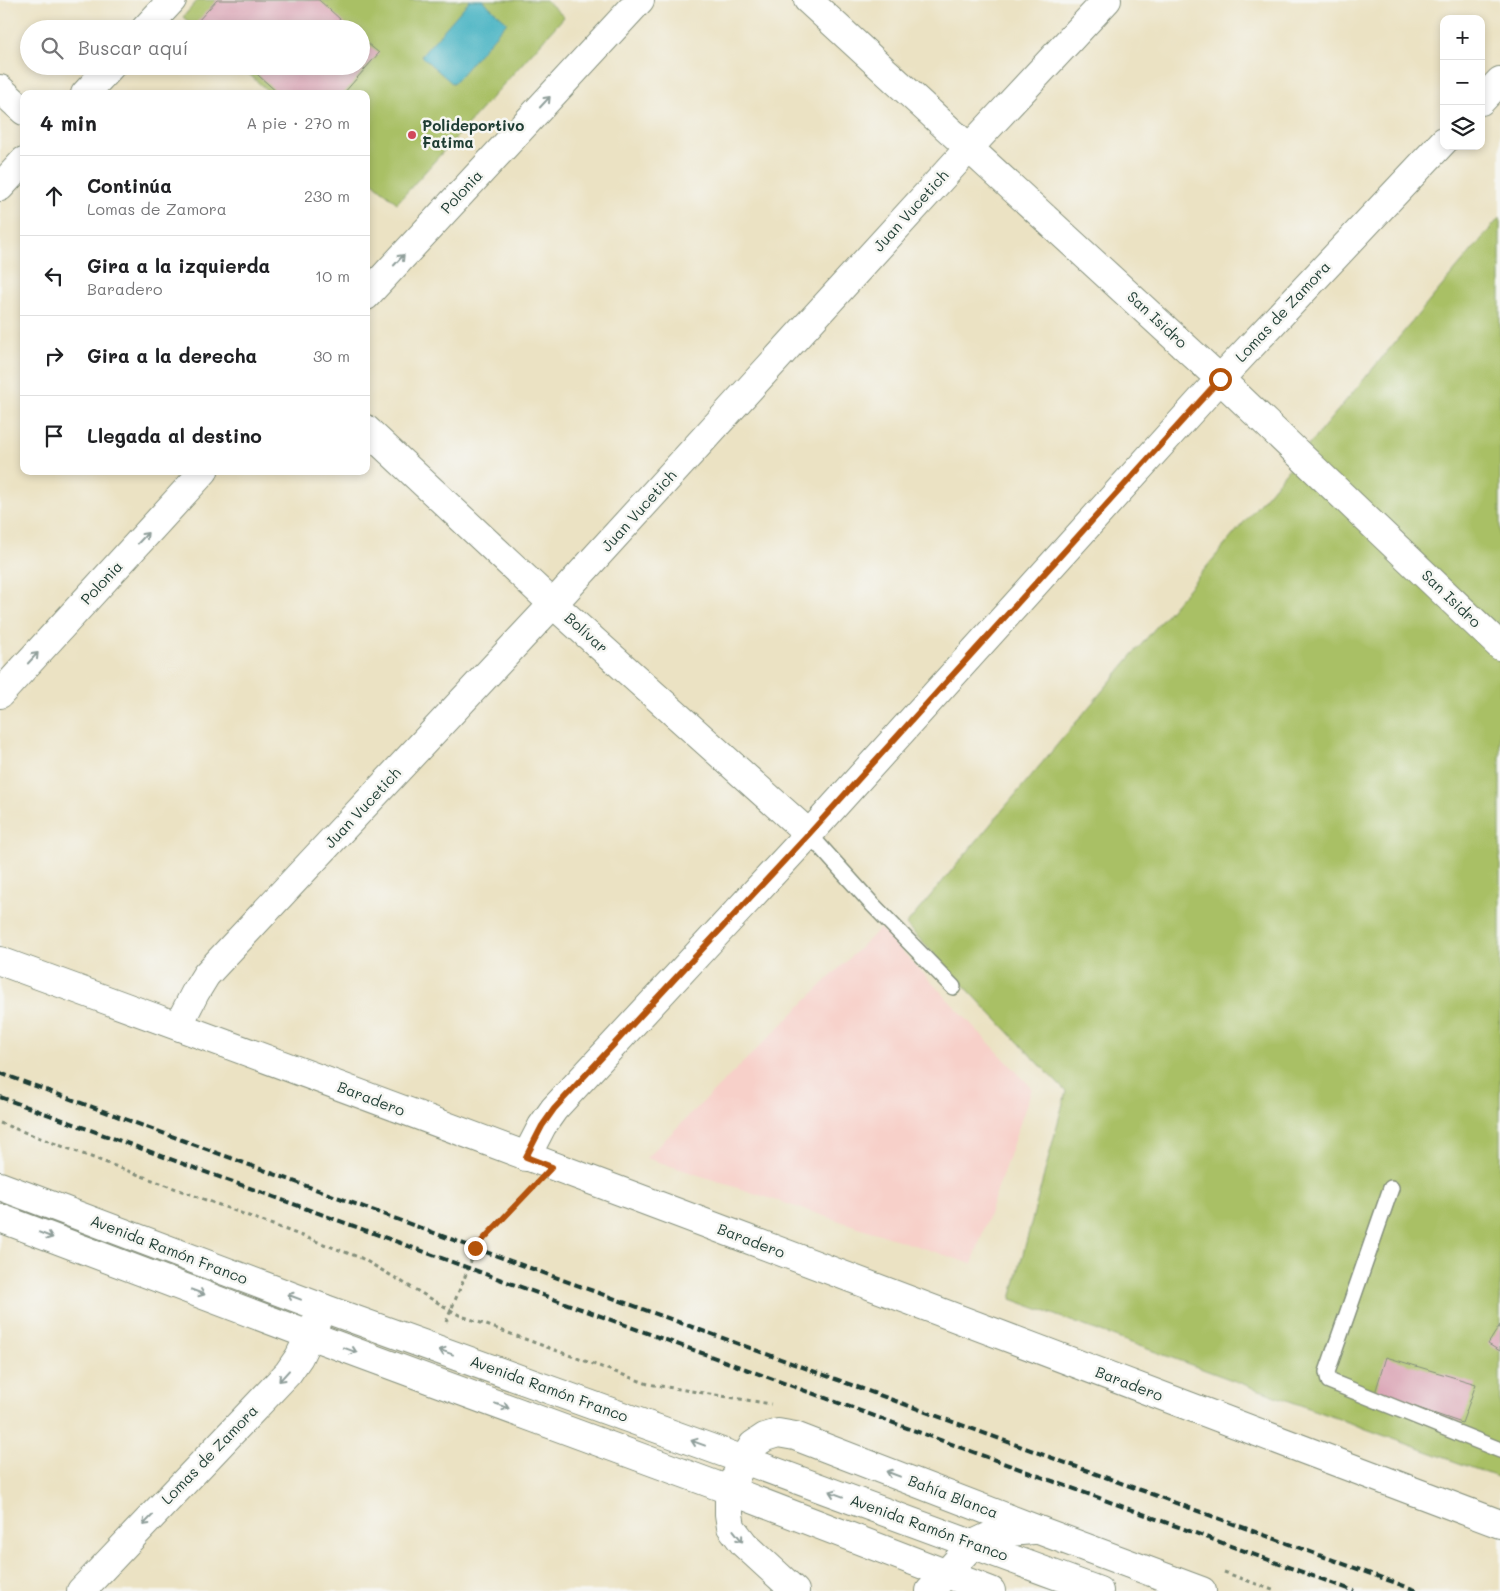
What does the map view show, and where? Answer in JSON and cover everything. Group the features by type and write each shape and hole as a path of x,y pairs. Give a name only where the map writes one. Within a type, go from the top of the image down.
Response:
{"street":[{"path":"153,20 172,0"},
{"name":"Polonia","path":"370,292 640,0"},
{"name":"San Isidro","path":"808,0 1496,634"},
{"name":"Juan Vucetich","path":"178,1026 206,975 553,604 969,148 1107,0"},
{"path":"89,90 102,75"},
{"path":"1485,97 1500,81"},
{"path":"0,89 20,107"},
{"name":"Lomas de Zamora","path":"526,1157 542,1126 554,1109 809,834 1220,379 1440,145"},
{"path":"0,187 20,165"},
{"name":"Bolívar","path":"370,433 553,604 809,834"},
{"name":"Polonia","path":"0,694 200,475"},
{"name":"Baradero","path":"0,961 178,1026 1500,1524"},
{"name":"Avenida Ramón Franco","path":"0,1186 323,1308 1099,1591"},
{"name":"Avenida Ramón Franco","path":"0,1218 729,1490 938,1583 990,1591"},
{"name":"Lomas de Zamora","path":"81,1591 288,1372 299,1357 323,1308"},
{"name":"Bahía Blanca","path":"729,1490 753,1445 764,1437 778,1433 795,1436 1036,1530 1211,1581"},
{"path":"729,1490 731,1528 744,1544 795,1591"},
{"path":"938,1583 973,1544 988,1537 1009,1532 1036,1530"}],"lane":[{"path":"809,834 872,904 953,987"},
{"path":"1391,1188 1327,1372 1329,1381 1500,1450"}],"path":[{"path":"0,1123 361,1258 459,1315 648,1384 774,1404"},
{"path":"445,1325 475,1248 552,1167"},
{"path":"1211,1581 1275,1591"}],"shaded area":[{"path":"880,928 1032,1088 972,1264 646,1158"}],"green space":[{"name":"Polideportivo Fatima","path":"198,0 546,0 564,17 397,203 370,179 370,90 267,90 250,75 370,75 370,20 186,20 183,17"},
{"path":"1500,217 1500,1478 1011,1299 1066,1092 906,925"}],"water":[{"path":"470,0 482,0 507,22 453,84 421,56"}],"building":[{"path":"217,0 319,0 341,20 199,20"},
{"path":"370,46 379,53 370,63"},
{"path":"258,75 360,75 347,90 275,90"},
{"path":"1500,1325 1500,1351 1488,1344"},
{"path":"1386,1357 1476,1384 1462,1423 1375,1393"}],"railway":[{"path":"0,1073 1418,1591"},
{"path":"0,1097 1354,1591"}],"place":[{"name":"Polideportivo Fatima","path":"412,135"}],"route":[{"path":"475,1248 552,1167 526,1157 542,1126 554,1109 809,834 1220,379"}]}
